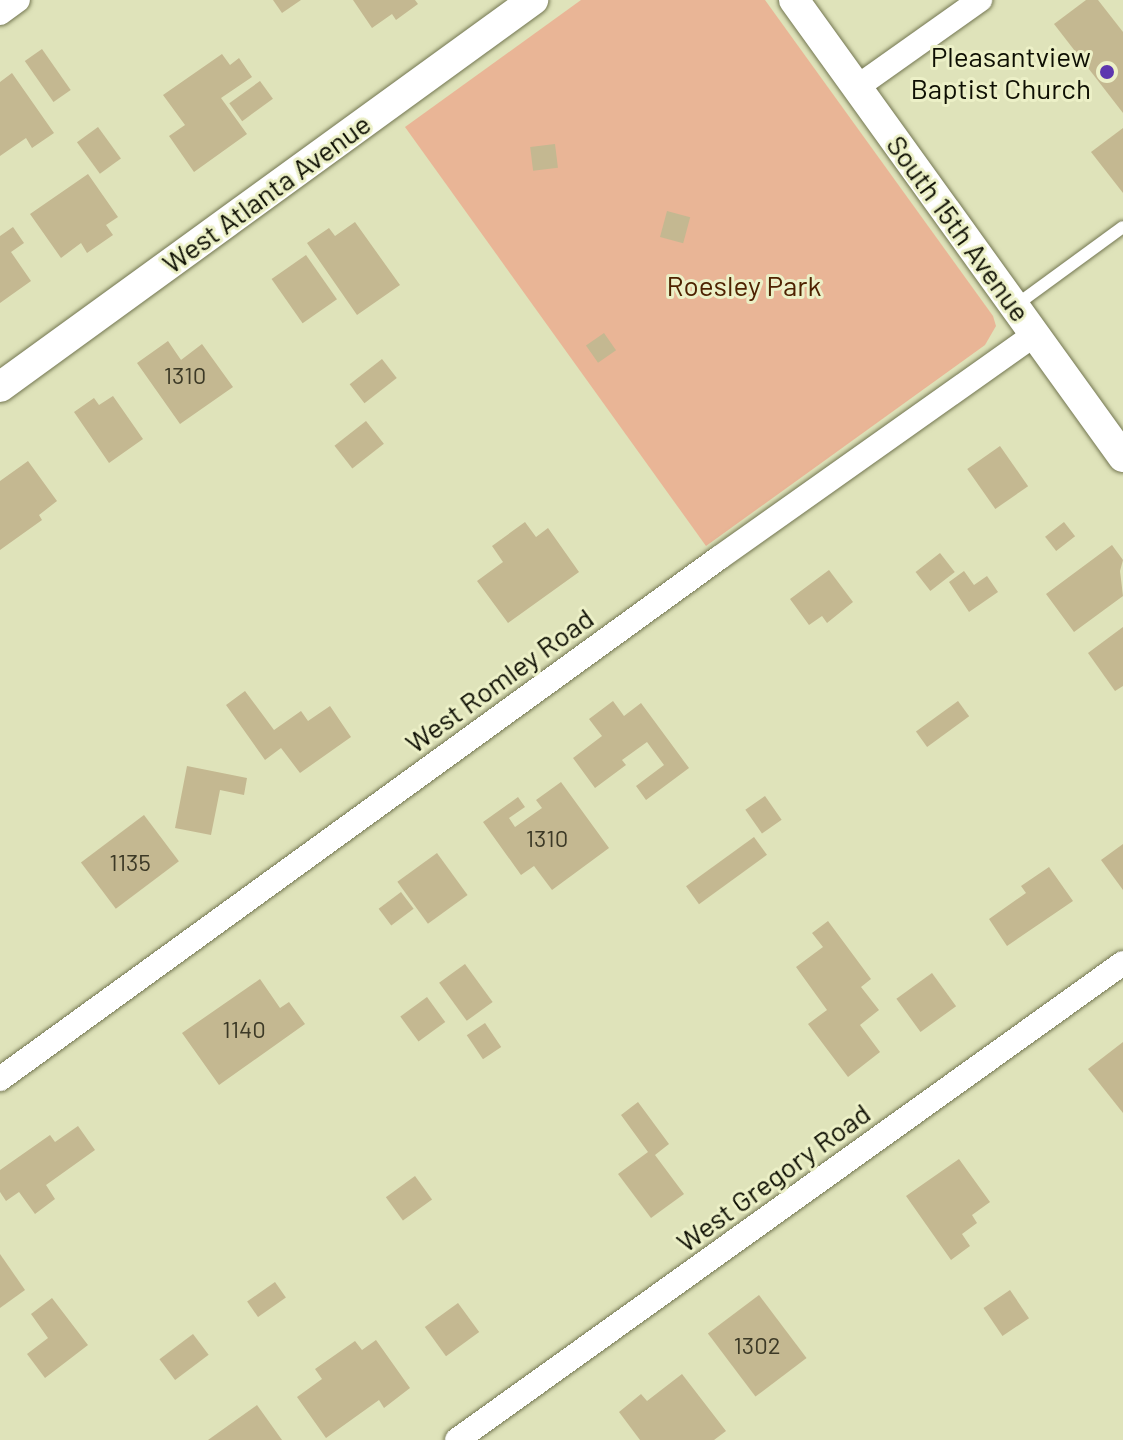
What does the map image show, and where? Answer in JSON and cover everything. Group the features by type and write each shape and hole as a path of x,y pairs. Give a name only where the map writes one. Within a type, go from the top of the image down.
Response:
{"street":[{"path":"0,13 18,0"},
{"name":"West Atlanta Avenue","path":"0,387 533,0"},
{"name":"South 15th Avenue","path":"794,0 1123,457"},
{"path":"857,87 980,0"},
{"name":"West Romley Road","path":"0,1079 719,558 1035,334"},
{"name":"West Gregory Road","path":"457,1440 1123,963"}],"lane":[{"path":"1015,305 1123,227"}],"green space":[{"name":"Roesley Park","path":"581,0 765,0 993,316 996,326 985,345 706,546 405,127"}],"building":[{"path":"273,0 301,0 282,13"},
{"path":"353,0 415,0 418,4 396,20 392,14 372,28"},
{"name":"Pleasantview Baptist Church","path":"1086,0 1098,0 1123,32 1123,113 1054,24"},
{"path":"42,49 71,90 53,102 25,61"},
{"path":"222,54 230,65 239,58 252,77 221,98 247,134 194,172 169,136 185,125 163,95"},
{"path":"12,73 54,133 32,148 26,138 0,156 0,82"},
{"path":"260,81 273,99 242,121 229,103"},
{"path":"98,127 121,159 100,174 77,142"},
{"name":"Pleasantview Baptist Church","path":"1123,128 1123,193 1091,152"},
{"path":"555,144 558,168 533,171 530,147"},
{"path":"88,174 118,217 106,225 113,235 87,253 81,243 61,258 30,214"},
{"path":"667,211 690,217 683,243 660,237"},
{"path":"355,222 400,285 357,315 307,243 329,228 335,236"},
{"path":"13,227 24,243 11,252 31,281 0,303 0,236"},
{"path":"306,255 337,299 303,323 272,279"},
{"path":"604,333 616,350 598,363 586,346"},
{"path":"168,341 181,360 202,344 233,387 180,424 137,363"},
{"path":"382,359 397,378 364,403 350,384"},
{"path":"113,396 143,439 109,463 74,412 94,398 99,405"},
{"path":"366,421 384,444 352,468 334,446"},
{"path":"1000,446 1028,486 995,509 967,469"},
{"path":"28,461 57,501 39,515 42,520 0,550 0,481"},
{"path":"525,522 536,537 548,528 579,572 508,623 477,581 503,562 492,546"},
{"path":"1064,522 1075,536 1056,551 1045,537"},
{"path":"1112,545 1123,560 1120,571 1123,596 1074,632 1046,594"},
{"path":"940,553 955,572 930,591 916,572"},
{"path":"829,570 853,602 827,623 822,616 809,625 790,599"},
{"path":"964,571 974,585 987,576 998,592 969,612 949,582"},
{"path":"1123,627 1123,686 1115,691 1088,653"},
{"path":"245,691 274,730 301,711 308,721 330,706 351,737 300,773 281,748 265,760 226,705"},
{"path":"613,701 624,716 641,703 689,768 646,800 636,786 664,765 647,742 622,760 626,765 595,788 573,758 602,736 589,719"},
{"path":"958,701 969,716 927,747 916,732"},
{"path":"187,766 247,778 244,795 220,790 211,835 175,828"},
{"path":"561,782 609,848 552,890 534,866 521,875 483,822 518,797 525,807 509,818 515,827 542,808 536,800"},
{"path":"765,796 782,820 762,834 745,810"},
{"path":"144,815 179,861 116,909 81,863"},
{"path":"754,837 767,855 699,904 686,886"},
{"path":"1123,844 1123,890 1101,860"},
{"path":"437,853 468,895 428,924 397,882"},
{"path":"1049,867 1073,901 1007,946 989,919 1026,893 1021,886"},
{"path":"401,892 414,909 391,926 379,909"},
{"path":"828,921 871,979 861,987 879,1010 860,1025 880,1052 848,1077 808,1024 827,1010 796,967 823,947 812,933"},
{"path":"465,964 493,1002 467,1021 439,983"},
{"path":"932,973 956,1006 921,1032 896,999"},
{"path":"260,979 280,1008 289,1002 305,1024 219,1085 182,1033"},
{"path":"427,997 445,1022 419,1041 400,1016"},
{"path":"485,1023 501,1047 483,1059 467,1035"},
{"path":"1123,1042 1123,1113 1088,1069"},
{"path":"638,1102 669,1144 655,1155 684,1194 651,1218 618,1174 648,1152 621,1115"},
{"path":"78,1126 95,1150 46,1185 55,1199 35,1214 19,1192 6,1201 0,1192 0,1170 50,1135 55,1142"},
{"path":"959,1159 990,1202 972,1215 977,1223 962,1234 970,1246 951,1260 906,1196"},
{"path":"415,1176 432,1199 403,1221 386,1197"},
{"path":"0,1254 25,1290 0,1308"},
{"path":"275,1282 286,1298 258,1317 247,1302"},
{"path":"1010,1290 1029,1318 1002,1336 983,1308"},
{"path":"759,1295 807,1358 755,1397 708,1334"},
{"path":"52,1298 88,1345 45,1378 27,1354 48,1338 31,1314"},
{"path":"458,1303 479,1332 446,1356 425,1327"},
{"path":"193,1334 209,1355 175,1380 159,1359"},
{"path":"376,1340 410,1388 384,1408 379,1400 326,1438 297,1397 322,1379 315,1369 355,1341 362,1350"},
{"path":"682,1374 726,1431 714,1440 640,1440 619,1412 641,1394 647,1401"},
{"path":"257,1405 282,1440 208,1440"}],"place":[{"name":"Pleasantview Baptist Church","path":"1107,72"}]}
